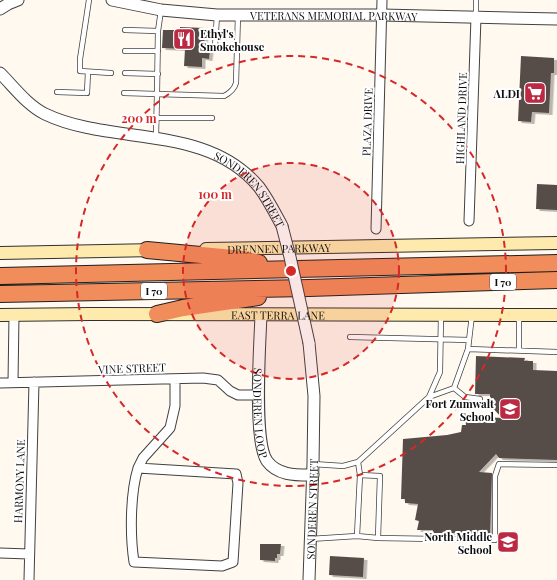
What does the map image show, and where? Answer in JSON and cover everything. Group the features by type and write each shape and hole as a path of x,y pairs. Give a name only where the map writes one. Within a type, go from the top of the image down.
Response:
{"highway":[{"path":"147,250 244,259 288,269"},
{"name":"I 70","path":"0,276 557,263"},
{"name":"I 70","path":"0,294 309,288 557,280"},
{"path":"157,314 183,308 279,294 309,288"}],"main road":[{"name":"DRENNEN PARKWAY","path":"0,253 557,243"},
{"name":"EAST TERRA LANE","path":"0,316 90,314 557,315"}],"street":[{"path":"0,9 18,0"},
{"name":"VETERANS MEMORIAL PARKWAY","path":"115,0 161,10 238,15 382,15 557,19"},
{"name":"PLAZA DRIVE","path":"376,230 382,0"},
{"name":"HIGHLAND DRIVE","path":"469,221 476,17"},
{"name":"SONDEREN STREET","path":"0,73 32,105 50,116 64,122 95,129 177,142 203,149 226,159 258,186 270,204 282,226 309,343 314,396 309,580"},
{"path":"13,382 14,315"},
{"name":"SONDEREN LOOP","path":"261,315 259,395 260,437 262,451 268,462 277,470 290,475 313,470"},
{"name":"VINE STREET","path":"0,383 203,378 218,380 230,391 238,395 259,395"},
{"path":"138,468 236,474 238,483 233,562 222,566 134,562 132,543 134,481 138,468 143,458 170,428 175,406 175,379"},
{"name":"HARMONY LANE","path":"29,580 28,554 34,382"},
{"path":"0,553 28,554"}],"lane":[{"path":"88,0 80,59 80,72 111,72"},
{"path":"476,0 476,17"},
{"path":"156,139 158,31 161,10"},
{"path":"215,47 217,14"},
{"path":"124,93 224,96 229,94 234,89 236,83 238,15"},
{"path":"126,30 158,31"},
{"path":"125,50 158,51"},
{"path":"57,92 87,93 88,72"},
{"path":"125,72 158,74"},
{"path":"157,118 212,118"},
{"path":"429,397 440,372 441,314"},
{"path":"454,388 468,349 472,314"},
{"path":"519,314 519,350"},
{"path":"350,337 440,338 469,340"},
{"path":"468,349 557,352"},
{"path":"313,470 343,466 358,462 429,397 454,388"},
{"path":"454,388 465,397 480,399"},
{"path":"357,536 360,475 358,462"},
{"path":"310,539 357,536 378,538 495,540 495,476 499,464 557,466"},
{"path":"360,475 380,476 378,538"}],"building":[{"name":"Ethyl's Smokehouse","path":"180,27 205,28 204,50 210,50 209,59 202,58 202,67 184,66 185,49 162,48 163,30 180,30"},
{"name":"ALDI","path":"521,56 554,58 554,73 551,73 549,113 532,112 531,122 518,121"},
{"path":"537,184 557,185 557,210 536,209"},
{"path":"476,356 525,358 524,361 533,361 533,370 557,371 557,460 499,458 496,454 479,472 492,473 490,536 458,536 458,533 432,533 433,530 417,530 419,521 415,520 418,504 405,503 405,499 401,499 403,439 447,435 461,432 462,425 466,425 465,416 502,418 490,405 490,394 475,394"},
{"path":"260,544 281,544 280,554 277,554 275,561 260,560"},
{"path":"330,556 364,558 363,577 329,575"}],"place":[{"name":"Ethyl's Smokehouse","path":"184,39"},
{"name":"ALDI","path":"535,93"},
{"name":"Fort Zumwalt School","path":"510,409"},
{"name":"North Middle School","path":"508,542"}]}
